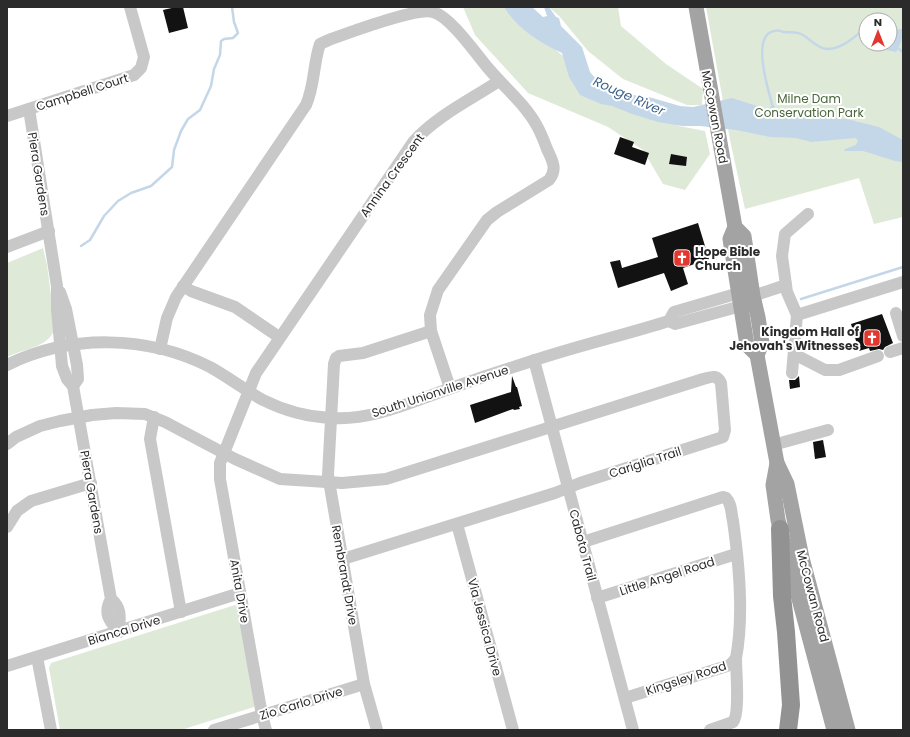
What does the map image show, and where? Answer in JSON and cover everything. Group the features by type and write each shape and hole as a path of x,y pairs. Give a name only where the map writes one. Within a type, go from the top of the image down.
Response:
{"highway":[{"path":"780,529 782,596 791,706 788,730"}],"main road":[{"name":"McCowan Road","path":"696,7 735,227 730,240 744,298 758,317 762,343 756,355 773,445 777,463 787,484 802,558 848,730"},
{"name":"McCowan Road","path":"777,463 773,486 780,529 834,730"}],"street":[{"name":"Campbell Court","path":"7,116 134,75 141,68 144,57 130,7"},
{"path":"160,349 167,318 176,297 306,105 312,87 320,44 322,42 411,13 428,11 435,12 448,20 499,82 530,115 538,127 552,161 554,171 549,180 497,212 487,220 438,290 430,315 431,331 450,388"},
{"name":"Annina Crescent","path":"224,453 256,373 279,337 414,141 424,130 439,118 499,82"},
{"name":"Piera Gardens","path":"29,109 57,286 57,309 62,366 67,379 73,386 111,599 118,604 120,618 119,632"},
{"path":"792,373 797,315 787,292 782,256 785,234 808,214"},
{"path":"7,247 49,231"},
{"path":"797,315 903,282"},
{"name":"South Unionville Avenue","path":"7,365 24,358 73,344 120,343 160,349 203,364 268,402 286,409 331,418 364,416 377,414 403,406 450,388 534,360 669,321 674,312 744,298 786,285"},
{"name":"Piera Gardens","path":"57,286 66,308 77,364 78,379 73,386"},
{"path":"183,286 191,291 234,307 279,337"},
{"path":"896,313 903,336"},
{"name":"Rembrandt Drive","path":"377,730 364,684 329,483 328,469 333,367 338,356 374,350 431,331"},
{"path":"890,352 903,348"},
{"path":"794,354 825,370 839,370 878,356"},
{"name":"Caboto Trail","path":"534,360 633,730"},
{"name":"Cariglia Trail","path":"343,559 457,524 723,437 725,430 721,383 716,377 712,376 551,427"},
{"path":"7,444 16,437 40,426 79,417 116,413 145,414 165,422 224,453 280,479 342,483 386,479 551,427"},
{"path":"154,417 150,439 181,612"},
{"path":"773,445 828,430"},
{"name":"Anita Drive","path":"224,453 220,463 220,479 262,715 266,730"},
{"path":"7,527 17,511 31,501 91,483"},
{"name":"Kingsley Road","path":"583,542 723,497 726,498 730,505 736,554 740,608 736,658 731,664 726,666 625,698"},
{"name":"Via Jessica Drive","path":"457,524 514,730"},
{"name":"Little Angel Road","path":"597,598 736,554"},
{"name":"Bianca Drive","path":"7,666 240,593"},
{"path":"37,657 51,730"},
{"path":"710,730 733,722 736,719 736,658"},
{"name":"Zio Carlo Drive","path":"214,730 364,684"}],"green space":[{"path":"463,7 515,7 550,45 570,62 641,107 679,126 705,131 710,154 685,190 663,184 643,150 608,127 528,93 475,35"},
{"path":"549,7 618,7 621,26 666,64 703,89 702,105 687,105 623,79 588,51 560,17"},
{"name":"Milne Dam Conservation Park","path":"706,7 903,7 903,217 874,224 859,178 745,209 730,140"},
{"path":"43,248 47,265 55,325 53,332 49,338 37,346 7,357 7,263"},
{"path":"235,605 238,609 254,707 181,730 60,730 49,668 51,663"}],"water":[{"name":"Rouge River","path":"504,7 532,7 543,17 547,16 544,7 549,7 556,17 559,18 561,26 582,47 590,72 595,78 624,93 630,93 639,97 649,97 680,106 693,107 732,98 766,109 770,108 772,104 774,105 776,112 788,117 798,118 810,116 847,119 879,127 903,140 903,162 863,151 844,151 845,149 856,145 858,140 855,138 811,142 796,138 770,137 736,130 700,126 682,126 658,122 612,106 601,104 580,95 569,77 562,53 529,34 515,22"},
{"path":"898,29 902,29 901,41 898,49"}],"building":[{"path":"183,7 188,28 169,33 163,10"},
{"path":"620,137 634,142 632,147 649,153 645,165 614,154"},
{"path":"671,154 687,157 686,166 669,164"},
{"name":"Hope Bible Church","path":"698,223 709,259 683,268 688,284 671,291 664,273 618,288 610,262 620,260 622,268 658,257 652,238"},
{"name":"Kingdom Hall of Jehovah's Witnesses","path":"882,314 893,343 885,347 883,350 879,349 870,351 869,348 859,351 851,324"},
{"path":"512,376 517,387 522,406 519,407 520,409 513,409 475,423 470,405 511,392"},
{"path":"799,376 800,387 790,389 789,380 795,380"},
{"path":"823,440 826,457 815,459 813,442"}],"waterway":[{"path":"81,246 90,240 104,216 118,201 131,193 151,186 172,167 174,150 181,131 188,119 200,110 211,86 214,69 220,55 221,41 224,39 233,38 238,33 234,22 232,7"},
{"path":"772,104 765,75 762,52 763,42 767,35 774,31 793,32 805,36 820,47 832,49 842,45 858,34"},
{"path":"899,49 903,52"},
{"path":"801,299 903,267"}],"place":[{"name":"Hope Bible Church","path":"682,258"},
{"name":"Kingdom Hall of Jehovah's Witnesses","path":"872,338"}]}
